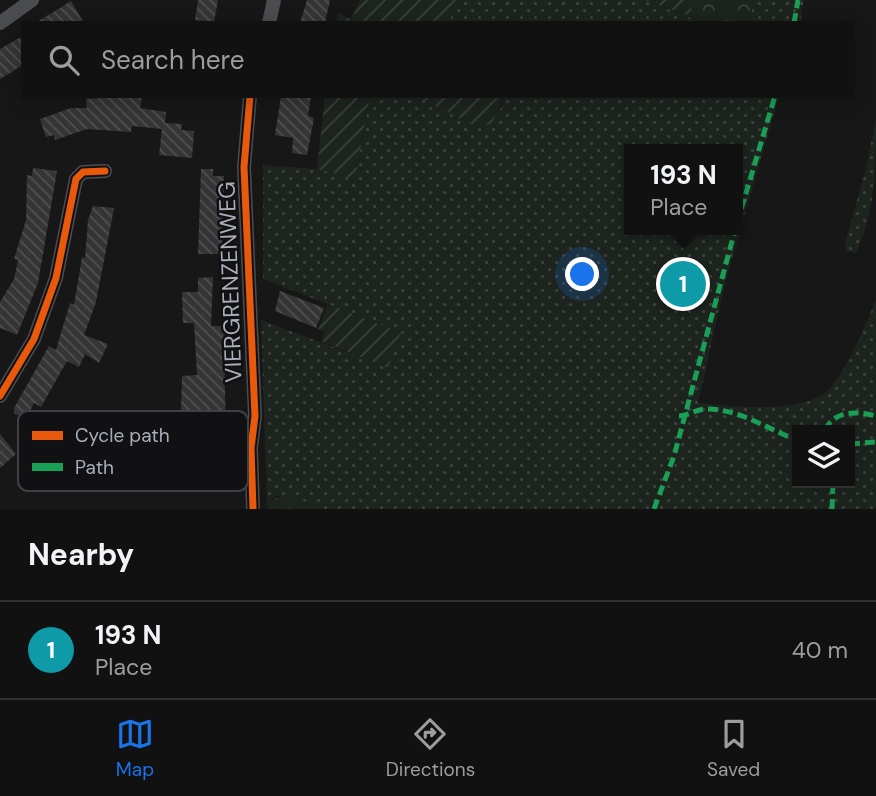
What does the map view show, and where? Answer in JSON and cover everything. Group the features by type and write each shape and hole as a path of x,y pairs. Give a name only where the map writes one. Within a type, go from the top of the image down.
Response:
{"street":[{"path":"0,23 32,0"},
{"path":"269,21 274,0"},
{"name":"VIERGRENZENWEG","path":"250,98 244,167 255,416 251,449 253,509"},
{"path":"0,396 34,339 56,278 76,179 83,172 105,171"}],"green space":[{"path":"360,0 457,0 450,21 336,21 338,13 351,19"},
{"path":"457,0 645,0 699,21 449,21"},
{"path":"645,0 692,0 691,17"},
{"path":"692,0 754,0 749,21 700,21 691,17"},
{"path":"754,0 804,0 800,21 749,21"},
{"path":"325,98 370,98 355,179 317,169"},
{"path":"370,98 420,98 479,128 501,108 504,98 778,98 743,221 743,144 624,144 624,235 739,235 725,283 698,403 769,407 806,402 821,395 832,386 845,367 876,300 876,509 314,509 313,505 278,495 267,501 261,320 387,367 401,333 263,279 263,165 317,169 355,178"},
{"path":"420,98 503,98 492,123 479,128"},
{"path":"876,118 871,204 856,253 846,251 845,244 866,168"},
{"path":"328,304 401,333 388,368 321,341 325,332 318,329"},
{"path":"287,494 313,505 314,509 268,509 267,501"}],"building":[{"path":"198,0 218,0 214,21 195,20"},
{"path":"307,0 330,0 325,21 301,21"},
{"path":"71,1 83,21 38,21"},
{"path":"21,37 21,66 0,79 0,49"},
{"path":"142,98 140,108 166,112 165,123 182,124 181,130 194,131 192,158 159,155 162,129 132,126 131,132 87,129 55,140 54,135 46,137 40,119 71,108 87,108 86,99"},
{"path":"281,98 311,98 308,116 314,118 307,155 292,153 293,138 275,135"},
{"path":"33,168 57,171 38,283 17,335 0,328 0,302 14,279 18,260 14,259 26,220 27,175 32,176"},
{"path":"201,169 213,169 213,176 224,176 222,254 198,254"},
{"path":"93,206 114,208 96,302 84,335 108,344 99,363 85,354 79,367 67,361 41,407 34,403 30,411 18,411 18,415 14,413 14,408 49,346 56,350 70,303 74,305 82,257 85,258 88,220"},
{"path":"213,277 211,326 223,326 223,333 228,337 224,342 225,411 181,411 182,376 197,375 194,323 183,323 182,292 198,292 198,278"},
{"path":"280,291 324,308 316,328 275,311"},
{"path":"0,434 16,454 0,468"}],"marked path":[{"path":"794,21 798,0"},
{"path":"743,203 774,98"},
{"path":"654,509 674,456 734,235"},
{"path":"679,416 706,409 730,412 792,438"},
{"path":"828,425 841,415 861,413 876,416"},
{"path":"855,444 876,442"},
{"path":"832,509 833,488"}],"cycle path":[{"path":"250,98 244,167 255,416 251,448 253,509"},
{"path":"0,396 34,339 56,278 76,179 83,172 105,171"}],"place":[{"name":"193 N","path":"683,284"}]}
